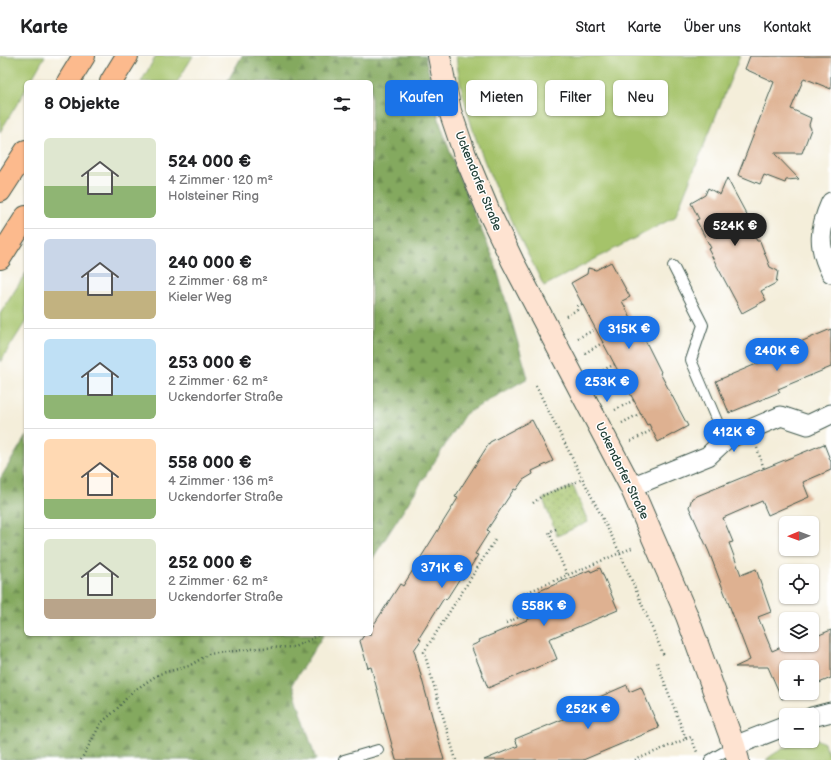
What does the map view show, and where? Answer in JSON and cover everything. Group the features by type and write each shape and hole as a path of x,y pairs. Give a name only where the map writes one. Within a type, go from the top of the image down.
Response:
{"highway":[{"path":"69,80 84,56"},
{"path":"112,80 127,56"},
{"path":"0,191 24,154"},
{"path":"0,258 24,220"}],"street":[{"name":"Uckendorfer Straße","path":"439,56 450,111 465,155 488,210 513,262 570,368 631,487 687,616 736,753"},
{"path":"831,202 821,232 820,247 831,273"},
{"path":"631,487 708,456 724,440 781,416 808,424 831,414"},
{"path":"736,753 779,730"}],"lane":[{"path":"673,266 703,325 691,360 724,440"},
{"path":"344,760 378,750"},
{"path":"710,760 736,753"}],"path":[{"path":"563,317 577,310 578,306 582,304"},
{"path":"575,340 596,329"},
{"path":"583,354 604,342"},
{"path":"593,376 617,363"},
{"path":"600,390 624,377"},
{"path":"536,386 620,553 664,656"},
{"path":"611,412 634,400"},
{"path":"618,425 641,413"},
{"path":"628,443 652,430"},
{"path":"534,503 542,496 583,478"},
{"path":"556,529 549,532 567,575"},
{"path":"506,623 531,612 523,594 653,538"},
{"path":"456,760 424,652 495,540"},
{"path":"81,760 101,723 115,711 132,692 159,674 189,666 209,654 260,648 294,647 316,636"},
{"path":"656,660 686,739"},
{"path":"636,760 691,736 698,754"}],"green space":[{"path":"0,56 45,56 31,80 24,80 24,92 0,132"},
{"path":"156,56 193,56 178,80 142,80"},
{"path":"242,56 425,56 430,80 385,80 385,116 438,116 457,172 494,260 528,378 465,414 373,558 373,80 228,80"},
{"path":"456,56 740,56 675,217 544,286 516,231 490,174 478,146 469,116 537,116 537,80 466,80 466,105"},
{"path":"24,276 24,324 0,362 0,314"},
{"path":"24,439 24,636 323,636 292,684 316,760 0,760 0,479"},
{"path":"573,486 588,522 557,536 543,499"},
{"path":"819,740 824,743 831,760 766,760 786,748 819,748"}],"building":[{"path":"750,56 831,56 831,89 804,78 791,109 811,118 809,125 811,129 802,153 774,153 799,179 786,180 785,183 764,175 760,184 738,175 774,82 745,69"},
{"path":"727,178 750,221 748,225 757,241 760,241 770,267 778,271 776,283 761,291 766,300 742,313 708,249 711,248 696,220 699,219 691,203 705,195 708,188 720,195"},
{"path":"611,262 630,297 622,301 641,338 643,336 661,372 660,373 688,426 658,442 649,424 647,425 571,283 587,274 588,268 596,270"},
{"path":"831,329 831,367 778,389 780,392 729,413 716,381 766,360 765,357"},
{"path":"532,420 553,461 532,471 533,474 523,480 516,490 514,489 487,530 489,532 475,554 478,555 463,579 460,578 446,600 444,598 419,638 421,640 414,650 444,760 396,760 371,667 368,668 360,641 364,636 373,636 373,626 400,584 403,586 458,498 455,497 490,442"},
{"path":"824,444 831,462 831,470 803,482 809,497 768,515 762,501 723,518 733,542 729,543 741,575 756,569 771,612 758,617 772,651 779,648 779,652 819,652 819,635 831,630 831,678 819,683 819,660 779,660 779,692 768,667 735,667 750,660 709,552 689,507 692,498"},
{"path":"600,568 618,610 549,639 557,659 488,688 471,646 480,642 479,640 539,615 531,597 540,593 539,591 590,570 591,572"},
{"path":"627,685 629,692 641,687 659,728 583,760 484,760 518,746 515,739 583,711 581,705"}]}
